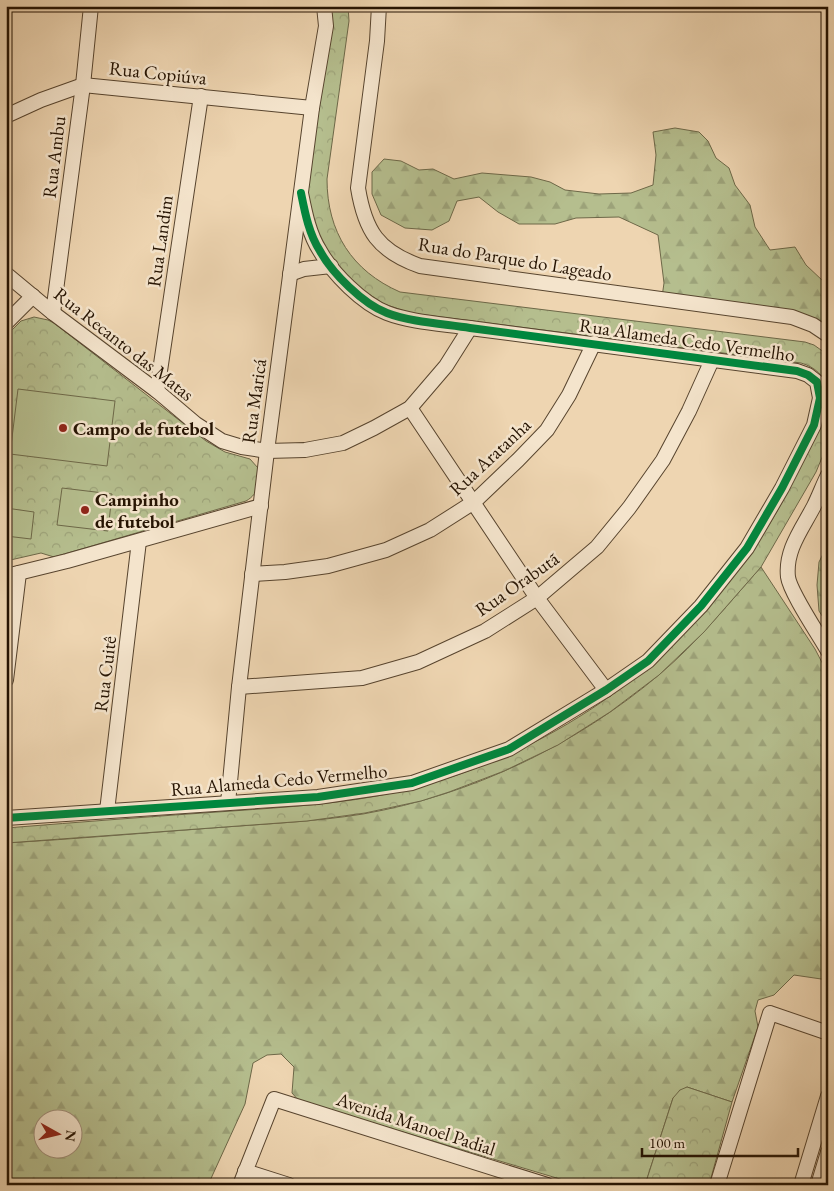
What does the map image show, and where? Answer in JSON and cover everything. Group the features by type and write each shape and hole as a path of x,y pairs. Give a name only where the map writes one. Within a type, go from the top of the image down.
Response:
{"street":[{"name":"Rua Ambu","path":"53,313 83,85 91,6"},
{"name":"Rua Maricá","path":"228,803 239,686 267,451 312,108 326,26 324,6"},
{"name":"Rua do Parque do Lageado","path":"379,6 377,41 358,188 361,209 367,225 377,240 392,253 420,266 792,317 813,325 828,335"},
{"name":"Rua Copiúva","path":"6,116 41,100 83,85 312,108"},
{"name":"Rua Landim","path":"157,391 201,96"},
{"name":"Rua Alameda Cedo Vermelho","path":"6,818 318,797 412,783 510,749 606,690 648,661 701,606 747,548 782,488 814,425 820,398 817,382 808,375 797,371 470,328 422,321 387,313 362,300 339,276 320,252 307,221 301,193"},
{"path":"290,274 311,267 331,266"},
{"name":"Rua Recanto das Matas","path":"6,274 53,313 157,391 196,424 222,441 242,447 267,451 305,450 343,443 410,408 446,366 470,328"},
{"path":"6,323 33,296"},
{"name":"Rua Aratanha","path":"252,574 328,566 386,550 430,530 474,502 547,430 569,395 594,343"},
{"name":"Rua Orabutã","path":"239,686 362,678 418,662 485,631 537,598 597,547 629,508 664,460 712,360"},
{"path":"410,408 537,598 606,690"},
{"path":"828,475 814,506 795,540 788,561 788,579 828,651"},
{"path":"6,680 12,574 139,541 261,506"},
{"name":"Rua Cuitê","path":"107,811 139,541"},
{"path":"717,1185 770,1013 828,1033"},
{"path":"828,1096 803,1178 822,1181 828,1152"},
{"name":"Avenida Manoel Padial","path":"242,1178 274,1099 547,1185"},
{"path":"242,1178 289,1185"}],"green space":[{"path":"330,6 348,6 349,21 327,179 328,198 337,233 356,261 368,273 400,292 805,342 814,345 828,355 828,390 819,373 801,363 410,313 384,304 361,289 341,271 325,249 314,226 307,187"},
{"path":"675,128 699,132 708,141 716,158 729,168 735,185 750,205 755,227 770,250 795,247 806,265 823,281 828,276 828,331 662,297 664,283 658,235 619,217 576,218 555,224 519,224 498,212 479,197 457,201 449,221 432,230 405,228 381,215 372,194 372,172 384,159 401,161 419,170 433,169 454,179 482,173 531,177 550,182 565,190 599,194 631,193 653,185 656,155 653,132"},
{"path":"34,317 54,323 206,441 225,452 250,459 258,468 257,487 254,495 246,501 54,557 41,553 6,561 6,336 21,321"},
{"name":"Campo de futebol","path":"18,389 115,401 107,466 10,454"},
{"path":"828,401 828,443 816,472 761,567 704,632 659,675 610,712 558,745 504,771 449,792 421,801 365,813 307,821 6,843 6,828 294,806 335,802 397,792 448,778 497,760 544,737 590,710 632,679 672,645 709,606 752,552 778,510 816,434"},
{"name":"Campinho de futebol","path":"62,488 112,494 108,531 57,525"},
{"path":"6,508 34,512 31,539 6,536"},
{"path":"828,544 828,625 819,611 817,585 819,562"},
{"path":"761,567 815,649 828,674 828,980 794,975 774,995 758,1000 755,1011 758,1027 732,1102 687,1087 673,1098 645,1185 580,1185 299,1101 292,1093 294,1067 281,1054 267,1055 253,1063 245,1104 208,1185 6,1185 6,843 325,819 363,814 444,794 521,764 593,723 628,700 660,674 712,622"},
{"path":"687,1087 732,1102 709,1185 645,1185 673,1098 680,1090"}],"cycle path":[{"path":"6,818 318,797 412,783 509,749 606,690 648,661 701,606 747,548 782,488 814,425 820,398 817,382 808,375 797,371 406,319 378,309 349,287 325,260 310,230 301,193"}],"place":[{"name":"Campo de futebol","path":"63,428"},
{"name":"Campinho de futebol","path":"85,510"}]}
